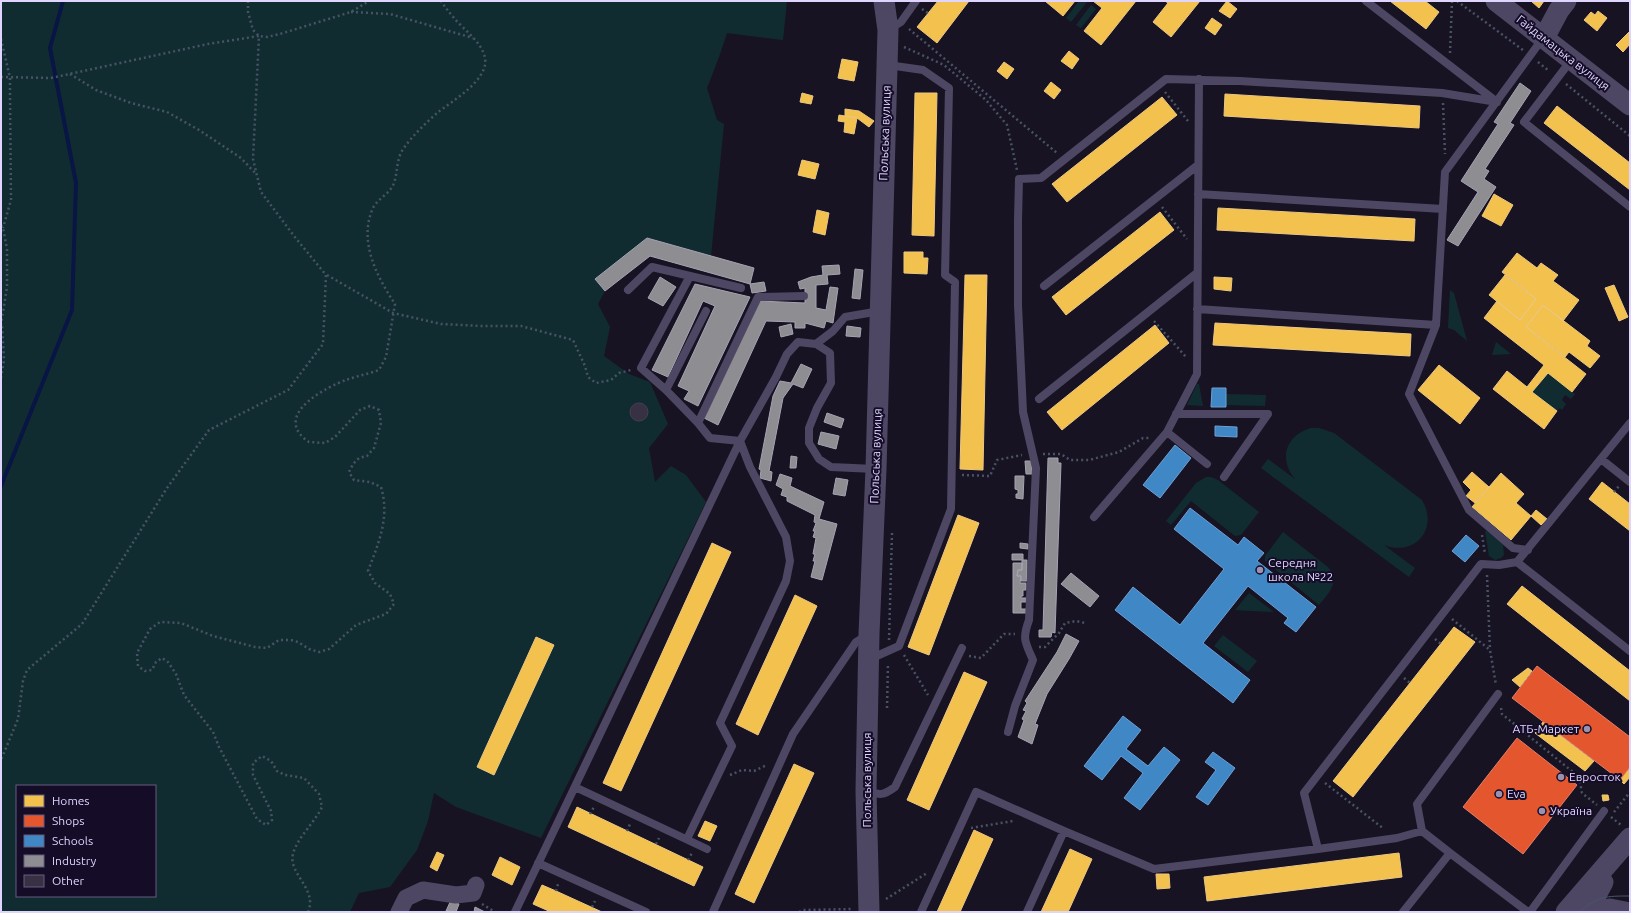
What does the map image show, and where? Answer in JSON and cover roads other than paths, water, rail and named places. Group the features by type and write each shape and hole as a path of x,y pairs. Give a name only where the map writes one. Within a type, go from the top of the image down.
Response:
{"street":[{"name":"Польська вулиця","path":"869,911 866,791 869,634 876,469 887,65 892,32 884,1"},
{"name":"Гайдамацька вулиця","path":"1496,1 1630,105"},
{"path":"1544,38 1559,10 1566,1"},
{"path":"1566,912 1626,845"},
{"path":"1587,912 1626,845"},
{"path":"399,912 406,898 423,890 456,895 473,893 476,886"},
{"path":"1598,912 1610,909 1625,912"}],"lane":[{"path":"892,32 916,1"},
{"path":"1366,1 1498,102"},
{"path":"1528,550 1513,548 1469,510 1409,394 1436,325 1445,172 1544,38"},
{"path":"1572,59 1524,122 1630,207"},
{"path":"869,660 899,646 952,509 955,282 945,275 949,88 923,70 887,65"},
{"path":"1008,732 1015,706 1033,660 1025,642 1024,634 1029,620 1036,468 1023,412 1018,300 1019,179 1041,178 1166,79 1199,79 1442,93 1498,102"},
{"path":"1094,517 1165,434 1196,374 1199,79"},
{"path":"1044,286 1198,165"},
{"path":"1198,194 1443,209"},
{"path":"628,290 652,267 741,288"},
{"path":"1039,400 1197,273"},
{"path":"690,276 641,368 666,390 698,423 710,438 740,441"},
{"path":"698,423 758,297 804,296"},
{"path":"1197,309 1436,325"},
{"path":"666,390 706,311"},
{"path":"816,344 833,331 845,318 880,311"},
{"path":"515,912 740,441 776,377 786,354 798,342 816,344 830,353 832,374 831,383 817,408 809,428 809,443 819,459 831,467 876,469"},
{"path":"1176,414 1268,414 1224,477"},
{"path":"1318,849 1304,793 1481,564 1499,565 1517,562 1630,423"},
{"path":"1165,434 1207,464"},
{"path":"687,839 732,746 720,723 786,581 790,561 786,537 750,467 740,441"},
{"path":"1601,459 1630,482"},
{"path":"1517,562 1630,652"},
{"path":"713,912 793,734 856,642 869,634"},
{"path":"866,791 879,795 887,793 895,787 962,648"},
{"path":"1498,694 1417,804 1422,831 1529,912 1604,811"},
{"path":"575,787 707,849"},
{"path":"921,912 976,792 1154,869 1397,838 1422,831"},
{"path":"1027,912 1064,831"},
{"path":"1403,912 1450,853"},
{"path":"538,863 646,912"}],"waterway":[{"path":"1,486 72,310 76,183 50,48 63,1"}],"tram line":[{"path":"1579,912 1597,900 1603,898 1630,896"}],"place":[{"name":"Середня школа №22","path":"1260,570"},
{"name":"АТБ-Маркет","path":"1587,729"},
{"name":"Евросток","path":"1561,777"},
{"name":"Eva","path":"1499,794"},
{"name":"Україна","path":"1542,811"}]}
